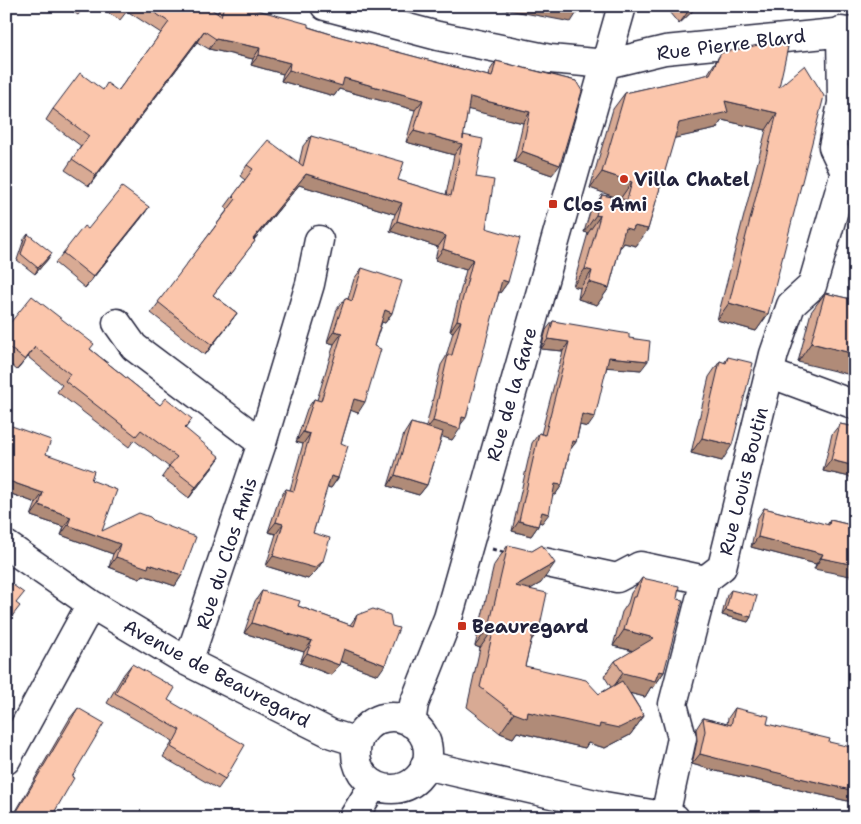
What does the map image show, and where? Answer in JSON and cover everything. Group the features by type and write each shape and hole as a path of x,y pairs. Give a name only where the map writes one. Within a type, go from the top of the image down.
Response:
{"street":[{"name":"Rue Pierre Blard","path":"325,6 438,36 550,59 607,64 665,50 848,31"},
{"name":"Rue de la Gare","path":"411,722 414,704 448,618 622,6"},
{"name":"Rue Louis Boutin","path":"704,580 722,567 769,373 791,305 812,286 848,165 833,147 842,103 848,31"},
{"name":"Rue du Clos Amis","path":"188,662 262,443 310,284 319,240"},
{"path":"117,323 134,348 262,443"},
{"path":"769,373 855,405"},
{"name":"Avenue de Beauregard","path":"6,545 92,604 188,662 332,734 358,742"},
{"path":"426,765 601,812 670,817 682,738 673,704 704,580 640,566 617,578 543,562"},
{"path":"6,760 92,604"},
{"path":"396,718 411,722 420,731 426,742 428,754 426,765 419,776 410,784 398,788 386,788 374,784 358,766 356,754 358,742 366,728 380,719 396,718"},
{"path":"353,818 374,784"}],"path":[{"path":"469,544 513,554"}],"building":[{"path":"121,6 130,6 127,10"},
{"path":"144,6 207,6 221,16 224,6 243,6 308,24 308,27 337,36 492,77 496,61 576,81 582,91 560,165 522,151 530,112 470,97 464,135 483,139 476,177 494,180 486,228 520,238 508,282 502,280 466,418 462,417 460,429 433,421 448,355 452,355 461,321 457,320 473,259 443,249 446,236 397,221 402,203 306,174 253,239 255,241 213,295 237,313 212,345 158,302 236,199 233,196 253,169 247,165 268,140 303,166 311,136 404,162 398,180 451,196 462,144 414,131 423,100 344,78 342,86 289,70 290,63 259,55 260,48 216,39 204,31 96,175 72,159 89,136 53,109 80,73 103,90 107,83 118,91 169,22"},
{"path":"681,6 694,6 687,13"},
{"path":"772,42 788,47 779,87 805,65 824,96 768,314 729,303 777,113 725,101 728,112 679,123 648,229 634,226 633,230 625,228 609,288 589,282 592,271 585,269 600,216 596,215 602,195 627,200 632,182 602,172 625,93 710,74 721,53"},
{"path":"122,187 149,207 93,277 63,253 84,226 88,229"},
{"path":"28,234 52,253 38,268 21,254"},
{"path":"362,268 402,281 392,313 385,310 374,346 381,349 365,402 354,399 341,443 348,446 338,478 331,476 313,533 330,538 323,561 315,568 273,556 283,524 276,522 286,489 294,491 310,434 303,432 314,399 321,401 342,333 334,331 345,298 352,301"},
{"path":"825,293 855,300 855,354 811,343"},
{"path":"32,296 94,344 90,349 160,405 166,398 192,419 185,428 220,457 196,487 169,466 177,457 141,430 136,436 65,381 70,374 35,347 25,360 6,345 6,320 10,323"},
{"path":"553,321 629,334 629,338 650,341 648,361 609,357 595,417 582,414 576,442 572,441 562,485 555,484 549,514 542,512 538,526 519,521 539,433 545,435 569,342 548,339"},
{"path":"728,357 753,363 732,445 702,438 720,361 726,363"},
{"path":"411,423 443,432 427,485 395,475"},
{"path":"6,424 51,440 46,454 94,471 91,480 117,490 102,531 139,513 150,517 154,521 196,537 182,575 149,564 148,568 116,557 120,544 68,525 71,517 39,505 43,493 6,480"},
{"path":"840,424 855,427 855,466 831,460"},
{"path":"764,508 829,525 830,520 855,526 855,565 821,558 823,554 758,537"},
{"path":"508,545 532,551 542,545 555,563 515,586 547,593 539,630 534,629 525,666 586,680 599,694 622,681 644,716 619,728 600,724 599,728 528,712 527,718 514,713 480,687 494,628 489,627"},
{"path":"642,578 679,586 677,599 683,600 664,672 659,671 655,681 623,673 615,661 654,638 624,630 633,597 636,597"},
{"path":"6,580 24,593 16,603 20,606 6,624"},
{"path":"731,590 757,596 751,617 726,610"},
{"path":"262,591 300,601 298,606 353,626 357,615 373,609 390,615 392,626 399,628 385,665 344,649 339,665 307,653 312,641 252,623"},
{"path":"132,664 175,688 168,700 245,745 225,779 171,747 180,730 115,693"},
{"path":"78,708 104,723 72,777 74,778 51,818 13,818"},
{"path":"735,708 769,716 767,724 830,739 829,742 855,748 855,791 700,754 705,731 703,718 731,725"},
{"path":"492,810 527,818 490,818"},
{"path":"425,811 428,818 406,818"}],"place":[{"name":"Villa Chatel","path":"624,179"},
{"name":"Clos Ami","path":"553,204"},
{"name":"Beauregard","path":"462,626"}]}
